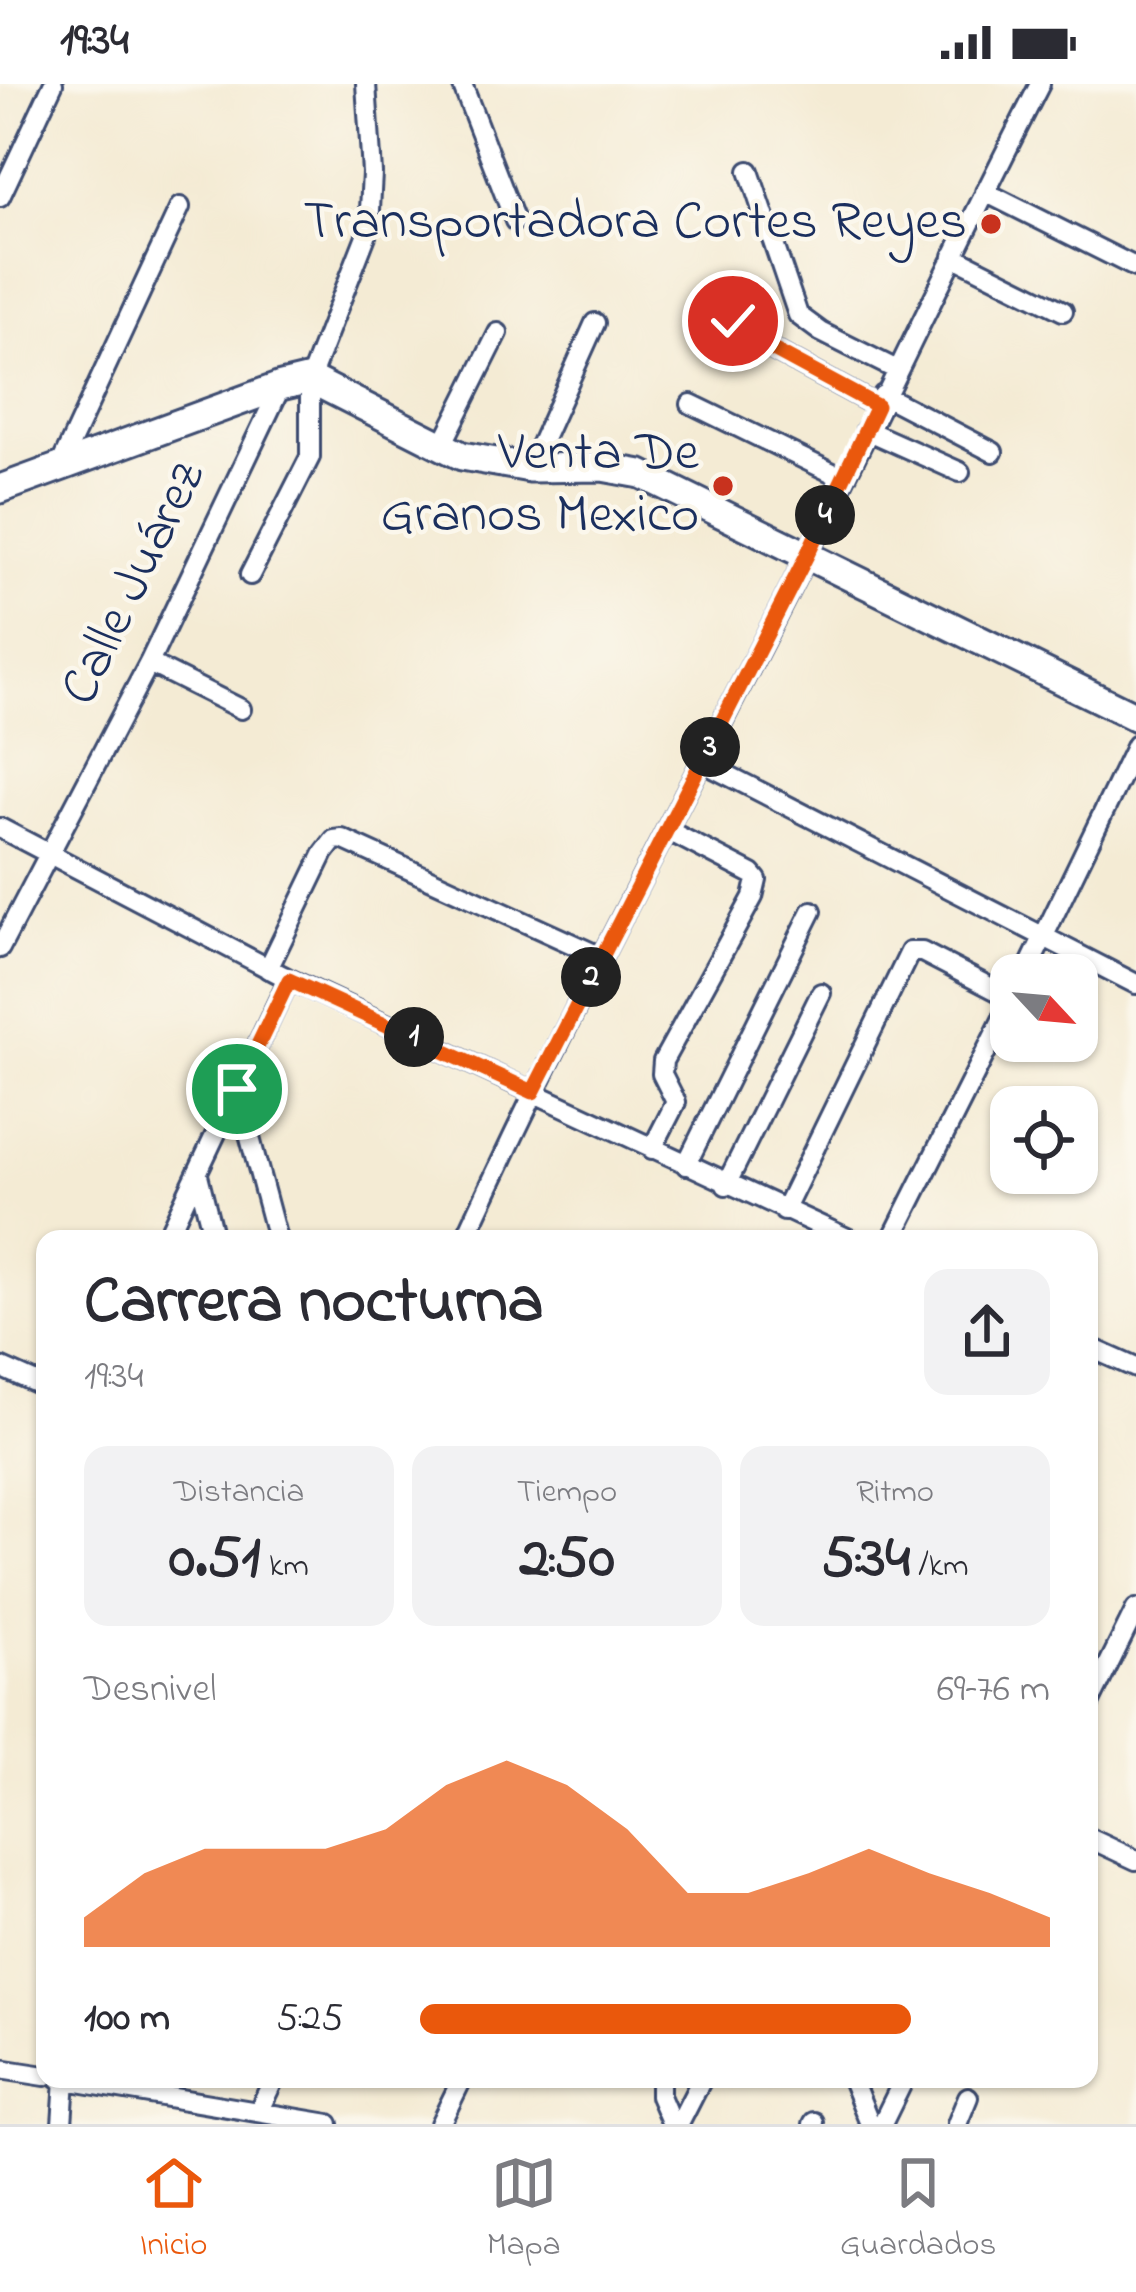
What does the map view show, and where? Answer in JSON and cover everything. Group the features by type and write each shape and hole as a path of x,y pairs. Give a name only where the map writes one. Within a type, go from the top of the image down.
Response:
{"main road":[{"path":"0,489 281,386 310,380 462,456 530,468 602,467 641,474 1136,717"}],"street":[{"path":"0,197 53,84"},
{"path":"250,575 312,450 310,380 369,227 372,173 366,84"},
{"path":"462,84 515,221"},
{"path":"469,1230 533,1092 1040,84"},
{"path":"749,171 799,315 820,332 895,369"},
{"path":"985,192 1135,267"},
{"path":"59,469 180,207"},
{"path":"953,256 1063,310"},
{"path":"733,321 764,345 993,452"},
{"path":"530,468 595,323"},
{"path":"441,447 498,333"},
{"name":"Calle Juárez","path":"0,948 149,663 281,386"},
{"path":"691,404 843,478"},
{"path":"866,430 960,472"},
{"path":"149,663 242,709"},
{"path":"1035,954 1136,745"},
{"path":"702,762 1136,984"},
{"path":"0,828 289,980 829,1230"},
{"path":"652,1149 676,1102 662,1074 663,1061 756,888 752,874 667,830"},
{"path":"268,969 324,853 334,840 343,839 601,957"},
{"path":"686,1165 812,911"},
{"path":"784,1210 910,952 922,952 990,989"},
{"path":"170,1230 289,980"},
{"path":"726,1185 821,993"},
{"path":"896,1230 990,1042"},
{"path":"237,1089 275,1230"},
{"path":"198,1175 212,1230"},
{"path":"1098,1351 1136,1369"},
{"path":"0,1367 36,1383"},
{"path":"1098,1686 1136,1609"},
{"path":"1098,1842 1136,1860"},
{"path":"0,2068 36,2075"},
{"path":"62,2124 63,2088"},
{"path":"116,2088 329,2124"},
{"path":"257,2112 269,2088"},
{"path":"440,2124 458,2088"},
{"path":"660,2088 675,2124"},
{"path":"675,2124 697,2088"},
{"path":"856,2088 870,2124"},
{"path":"882,2124 900,2088"},
{"path":"957,2124 968,2097"}],"place":[{"name":"Transportadora Cortes Reyes","path":"991,224"},
{"name":"Venta De Granos Mexico","path":"723,486"}],"route":[{"path":"237,1089 289,980 533,1092 807,555 877,406 764,345 733,321"}]}
